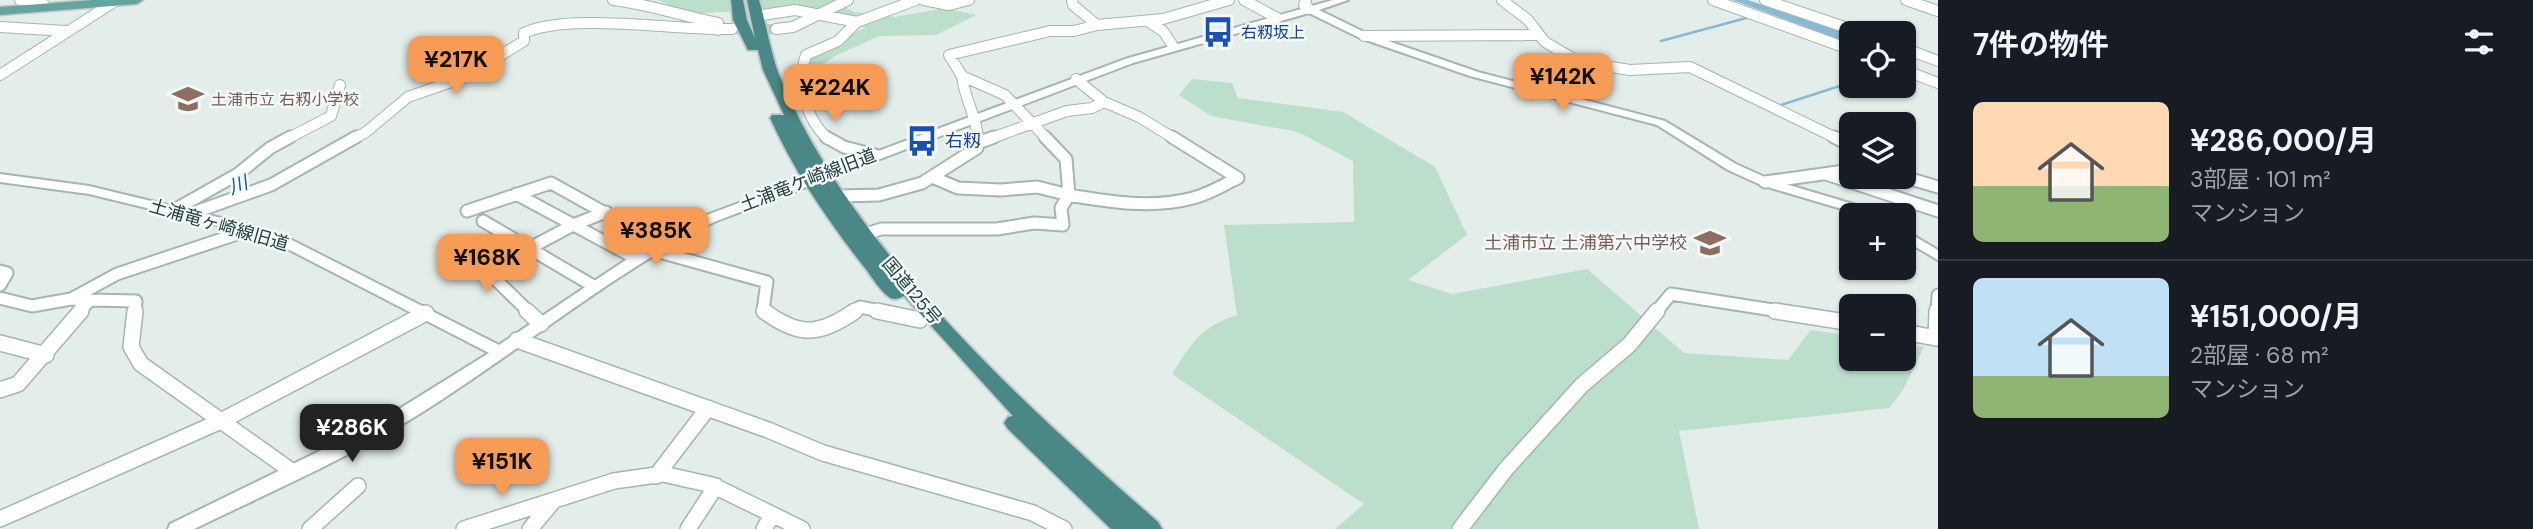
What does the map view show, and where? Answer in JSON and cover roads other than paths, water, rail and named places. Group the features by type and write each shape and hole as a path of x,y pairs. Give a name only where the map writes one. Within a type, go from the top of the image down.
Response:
{"highway":[{"path":"737,0 740,20 758,46"},
{"name":"国道125号","path":"743,0 783,129 818,176 851,239 990,397 1127,529"},
{"name":"国道125号","path":"753,0 758,46"},
{"path":"758,46 762,15 760,0"},
{"name":"国道125号","path":"818,176 839,196 940,326 1071,458 1149,529"}],"main road":[{"path":"0,9 101,0"},
{"path":"0,9 137,0"}],"street":[{"path":"20,0 42,1 44,5"},
{"path":"612,0 650,4 664,12 718,23 718,30"},
{"path":"776,29 793,27 848,0"},
{"path":"875,155 828,139 818,128 802,94 803,60 806,55 838,41 857,22 916,0"},
{"path":"924,0 948,5 969,0"},
{"path":"1072,0 1073,5 1097,25"},
{"path":"839,196 879,195 922,183 977,148 980,131 976,117 966,101 962,76 949,55 1050,31 1074,31 1097,25 1187,14 1229,0"},
{"path":"1244,0 1277,18"},
{"name":"土浦竜ケ崎線旧道","path":"177,529 398,419 637,259 709,219 1076,79 1173,46 1277,18 1307,5 1343,0"},
{"path":"1502,0 1528,20 1539,35 1558,52 1591,66 1630,70 1690,67 1839,140"},
{"path":"1713,0 1839,45"},
{"path":"1765,0 1839,25"},
{"path":"1906,0 1938,11"},
{"path":"0,75 116,1"},
{"path":"1307,5 1364,36 1474,74 1661,123 1732,167 1765,181 1839,204"},
{"path":"762,15 795,10 857,22"},
{"path":"1147,21 1163,31 1173,46"},
{"path":"190,214 271,185 366,132 408,97 457,80 469,69 516,48 524,41 524,33 537,27 639,25 684,30 732,29"},
{"path":"0,27 66,31"},
{"path":"1364,36 1539,35"},
{"path":"1916,53 1938,61"},
{"path":"1916,75 1938,83"},
{"path":"866,234 881,229 997,229 1034,223 1063,225 1061,208 1069,195 1066,159 1005,95 962,76"},
{"path":"932,177 958,188 1001,190 1037,187 1112,203 1150,204 1194,198 1238,178 1139,117 1104,102 1076,79"},
{"path":"174,210 237,174 270,148 331,116 340,85"},
{"path":"978,143 1067,111 1092,108 1104,102"},
{"path":"1765,181 1839,172"},
{"path":"1826,174 1938,211"},
{"path":"1916,175 1935,186"},
{"name":"土浦竜ヶ崎線旧道","path":"0,178 65,185 250,230 301,248 500,352"},
{"path":"1916,180 1935,186"},
{"path":"467,211 551,183 606,212 656,247 767,282 762,310 781,325 797,332 811,332 844,319 860,307 920,320"},
{"path":"516,194 637,259"},
{"path":"487,271 573,225 606,212"},
{"path":"483,221 595,288"},
{"path":"71,299 117,274 250,230"},
{"path":"450,242 487,271 541,324"},
{"path":"1916,242 1938,256"},
{"path":"0,271 6,274 0,285"},
{"path":"1460,529 1523,450 1582,385 1629,345 1671,294 1839,321"},
{"path":"1916,334 1936,338 1938,295"},
{"path":"0,298 32,306 71,299 136,301 131,347 135,357 157,376 293,472"},
{"path":"0,399 46,355 90,300"},
{"path":"0,519 220,421 426,313"},
{"path":"517,341 709,408 823,453 1033,513 1064,529"},
{"path":"0,343 46,355"},
{"path":"0,390 18,384"},
{"path":"656,476 709,408"},
{"path":"464,529 597,486 656,476 682,476 716,486 768,522 802,529"},
{"path":"310,529 358,486"},
{"path":"688,529 716,486"},
{"path":"530,529 551,503"}],"water":[{"path":"1733,0 1748,0 1839,31 1839,40"}],"waterway":[{"path":"1661,41 1750,17"},
{"path":"1781,105 1839,86"}],"tunnel":[{"path":"735,29 776,29"}],"place":[{"name":"右籾坂上","path":"1218,32"},
{"name":"土浦市立 右籾小学校","path":"188,99"},
{"name":"右籾","path":"922,141"},
{"name":"土浦市立 土浦第六中学校","path":"1710,243"}],"water label":[{"name":"川","path":"238,185"}]}
